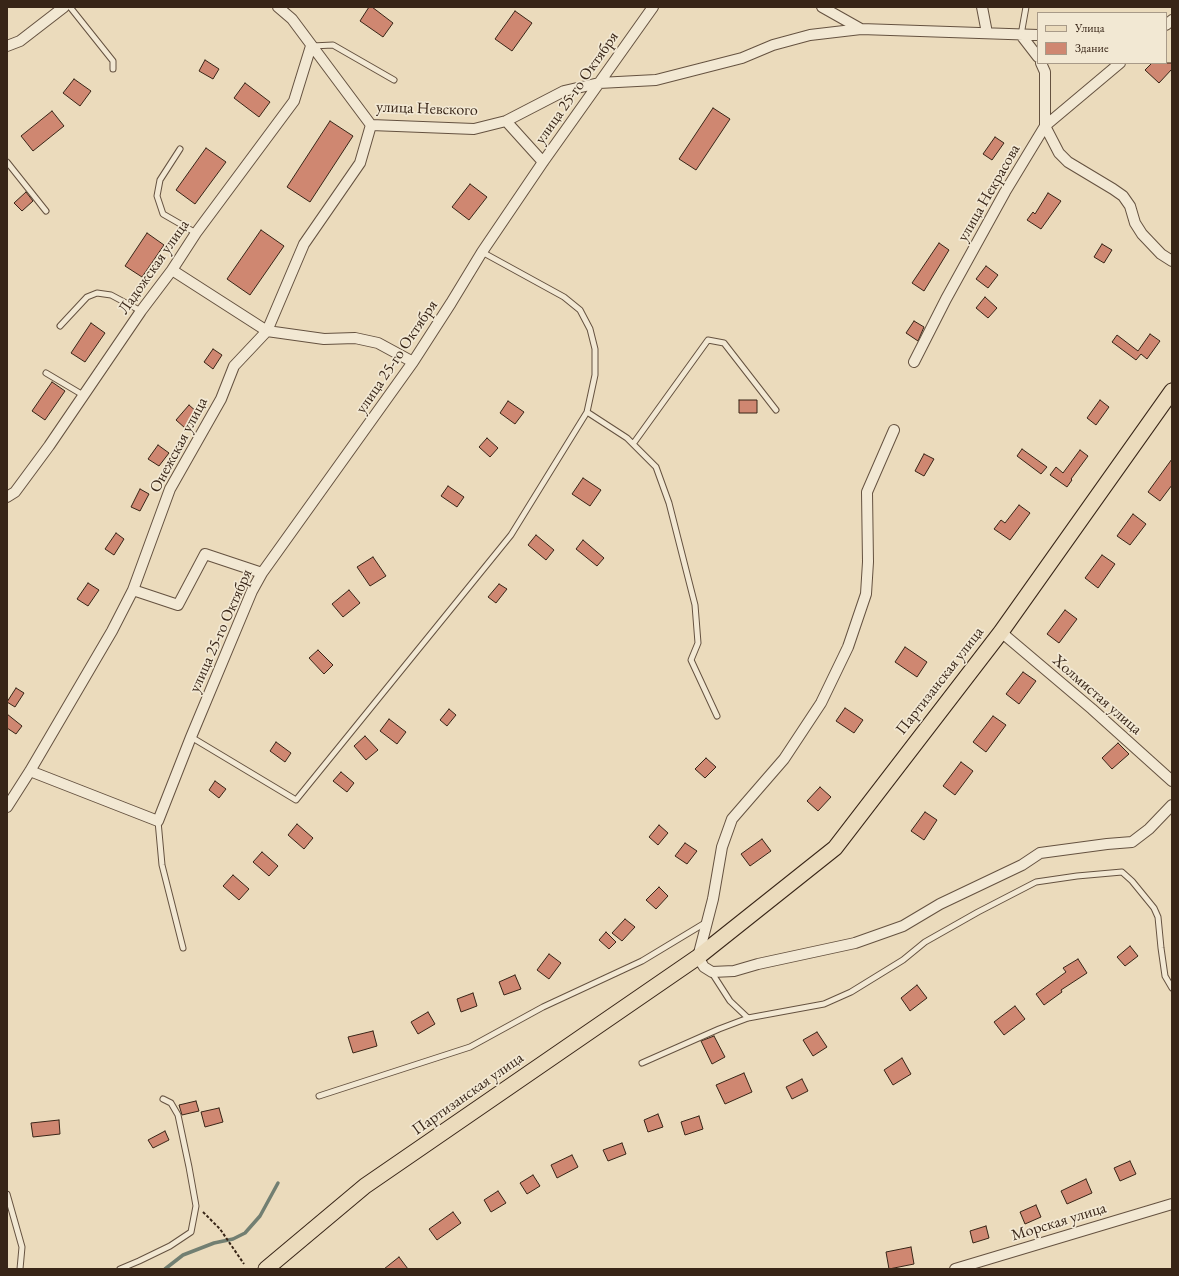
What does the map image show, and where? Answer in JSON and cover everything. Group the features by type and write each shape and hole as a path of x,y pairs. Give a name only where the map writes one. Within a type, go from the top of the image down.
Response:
{"main road":[{"name":"Партизанская улица","path":"266,1269 366,1186 698,957 835,848 1001,632 1172,391"}],"street":[{"path":"7,46 20,41 64,7"},
{"name":"улица Невского","path":"278,7 292,19 371,125 474,129 506,121 564,91 599,83 656,80 742,58 773,45 810,35 862,29 1037,35"},
{"name":"улица 25-го Октября","path":"158,821 191,737 252,591 262,573 412,362 451,303 482,252 543,162 653,7"},
{"path":"822,7 862,29"},
{"path":"982,7 987,33"},
{"path":"1021,34 1037,56"},
{"name":"Ладожская улица","path":"7,497 15,492 49,446 142,310 172,270 196,233 294,101 312,46"},
{"path":"1041,64 1045,72 1045,126 1059,153 1068,162 1123,196 1130,206 1135,223 1142,234 1161,254 1172,261"},
{"name":"улица Некрасова","path":"914,362 946,299 994,212 1045,126 1119,64"},
{"path":"506,121 543,162"},
{"name":"Онежская улица","path":"7,806 30,771 112,631 133,590 170,489 221,400 234,366 267,331 304,244 360,163 371,125"},
{"path":"172,270 267,331 324,339 356,338 378,343 412,362"},
{"path":"894,430 867,492 868,562 866,594 848,647 820,703 784,759 732,819 722,847 708,921 698,957 704,967 712,972 734,972 758,964 855,943 903,926 940,904 1022,866 1040,853 1132,842 1149,830 1172,805"},
{"path":"133,590 178,605 205,554 262,573"},
{"name":"Холмистая улица","path":"1001,632 1092,709 1172,781"},
{"path":"30,771 158,821"},
{"name":"Морская улица","path":"955,1269 1172,1204"}],"lane":[{"path":"70,7 113,61 113,69"},
{"path":"1021,34 1026,7"},
{"path":"312,46 332,45 394,80"},
{"path":"180,149 160,180 157,196 163,214 196,233"},
{"path":"7,162 46,211"},
{"path":"191,737 296,800 511,535 588,412 595,375 595,349 590,330 580,310 564,298 482,252"},
{"path":"60,326 87,297 97,292 111,295 142,310"},
{"path":"632,444 708,340 724,343 776,410"},
{"path":"46,373 83,395"},
{"path":"588,412 627,438 656,467 669,503 696,605 698,643 691,660 716,716"},
{"path":"158,821 162,865 183,948"},
{"path":"642,1063 719,1028 748,1018 824,1004 851,992 903,960 925,942 1036,882 1077,876 1122,872 1132,881 1154,908 1158,917 1165,976 1172,988"},
{"path":"319,1096 470,1047 543,1007 642,961 708,921"},
{"path":"712,972 730,1001 748,1018"},
{"path":"120,1269 170,1246 191,1232 196,1206 189,1167 178,1115 171,1103 163,1099"},
{"path":"7,1194 22,1247 20,1269"}],"path":[{"path":"196,1206 210,1218 244,1264"}],"building":[{"path":"369,7 372,7 393,23 383,37 360,21"},
{"path":"515,11 532,23 512,51 495,39"},
{"path":"205,60 219,69 213,79 199,71"},
{"path":"1172,63 1172,69 1159,83 1145,70 1151,64"},
{"path":"74,79 91,91 80,106 63,93"},
{"path":"245,83 270,102 259,117 234,98"},
{"path":"713,108 730,119 696,170 679,159"},
{"path":"52,111 64,126 33,151 21,136"},
{"path":"330,121 353,136 310,202 287,187"},
{"path":"995,137 1004,143 992,160 983,154"},
{"path":"206,148 226,162 195,204 176,190"},
{"path":"470,184 487,197 469,220 452,207"},
{"path":"26,192 33,201 22,211 14,203"},
{"path":"1048,193 1061,201 1041,229 1027,220 1033,212 1035,214"},
{"path":"261,230 284,246 250,295 227,279"},
{"path":"147,233 164,245 142,277 125,266"},
{"path":"939,243 949,250 924,291 912,283"},
{"path":"1102,244 1112,250 1104,263 1094,257"},
{"path":"986,266 998,275 988,288 976,279"},
{"path":"985,297 997,308 988,318 976,308"},
{"path":"914,321 924,327 918,341 906,333"},
{"path":"91,323 105,333 85,362 71,353"},
{"path":"1150,334 1160,341 1147,359 1141,354 1136,360 1112,342 1117,335 1138,351"},
{"path":"213,349 222,355 213,369 204,362"},
{"path":"52,382 65,391 45,420 32,411"},
{"path":"739,400 757,400 757,413 739,413"},
{"path":"1100,400 1109,407 1096,425 1087,418"},
{"path":"508,401 524,412 515,424 500,413"},
{"path":"189,405 197,412 185,428 176,420"},
{"path":"487,438 498,448 490,457 479,447"},
{"path":"158,445 169,453 159,466 148,459"},
{"path":"1022,449 1047,467 1041,474 1017,456"},
{"path":"1080,450 1088,456 1067,487 1050,475 1056,467 1063,473"},
{"path":"924,454 934,459 924,476 915,471"},
{"path":"1172,459 1172,485 1160,501 1148,492"},
{"path":"583,478 601,490 590,506 572,494"},
{"path":"448,486 464,497 457,507 441,496"},
{"path":"140,489 149,494 140,511 131,507"},
{"path":"1019,505 1030,513 1010,540 994,529 1001,520 1005,523"},
{"path":"1133,514 1146,524 1130,545 1117,536"},
{"path":"116,533 124,539 114,555 105,549"},
{"path":"536,535 554,550 546,560 528,545"},
{"path":"583,540 604,558 597,566 576,549"},
{"path":"1102,555 1115,564 1098,588 1085,578"},
{"path":"373,557 386,576 370,586 357,567"},
{"path":"88,583 99,590 88,606 77,599"},
{"path":"499,584 507,589 496,603 488,597"},
{"path":"349,590 360,603 343,617 332,604"},
{"path":"1065,610 1077,619 1059,643 1047,634"},
{"path":"905,647 927,662 917,677 895,662"},
{"path":"318,650 333,665 324,674 309,658"},
{"path":"1023,672 1036,681 1019,704 1006,694"},
{"path":"16,688 24,693 15,707 7,702"},
{"path":"845,708 863,720 854,733 836,721"},
{"path":"449,709 456,715 447,726 440,720"},
{"path":"7,714 22,726 16,734 7,728"},
{"path":"993,716 1006,725 986,752 973,742"},
{"path":"389,719 406,732 397,744 380,731"},
{"path":"365,736 378,750 366,760 354,746"},
{"path":"276,742 291,753 285,762 270,751"},
{"path":"1118,743 1129,754 1112,769 1102,758"},
{"path":"706,758 716,767 705,778 695,769"},
{"path":"961,762 973,771 955,795 943,786"},
{"path":"341,772 354,783 347,792 333,781"},
{"path":"215,781 226,789 219,798 209,790"},
{"path":"820,787 831,797 818,811 807,801"},
{"path":"925,812 937,820 924,840 911,831"},
{"path":"297,824 313,838 304,849 288,835"},
{"path":"659,825 668,833 658,845 649,837"},
{"path":"762,839 771,851 750,866 741,854"},
{"path":"685,843 697,851 687,864 675,856"},
{"path":"262,852 278,866 269,876 253,862"},
{"path":"233,875 249,889 239,900 223,886"},
{"path":"659,887 668,896 656,909 646,900"},
{"path":"625,919 635,927 622,941 612,933"},
{"path":"606,932 616,942 609,949 599,940"},
{"path":"1130,946 1138,956 1125,966 1117,957"},
{"path":"549,954 561,963 549,979 537,970"},
{"path":"1078,959 1087,973 1061,990 1062,992 1044,1005 1036,994 1066,972 1063,968"},
{"path":"515,975 521,989 504,995 499,982"},
{"path":"917,985 927,998 910,1011 901,998"},
{"path":"473,993 477,1006 461,1012 457,999"},
{"path":"1015,1006 1025,1019 1004,1035 994,1022"},
{"path":"428,1012 435,1024 418,1034 411,1022"},
{"path":"373,1031 377,1046 353,1053 348,1037"},
{"path":"817,1032 827,1047 813,1056 803,1040"},
{"path":"714,1036 725,1057 712,1064 701,1041"},
{"path":"902,1058 911,1074 893,1085 884,1070"},
{"path":"744,1073 752,1092 725,1104 716,1085"},
{"path":"802,1079 808,1091 792,1099 786,1087"},
{"path":"196,1101 199,1111 182,1115 179,1105"},
{"path":"219,1108 223,1122 205,1127 201,1112"},
{"path":"658,1114 663,1127 648,1132 644,1120"},
{"path":"699,1116 703,1129 685,1135 681,1122"},
{"path":"59,1120 60,1134 33,1137 31,1123"},
{"path":"165,1131 169,1140 153,1148 148,1140"},
{"path":"622,1143 626,1154 608,1161 603,1150"},
{"path":"572,1155 578,1167 557,1178 551,1165"},
{"path":"1130,1161 1136,1174 1120,1181 1114,1168"},
{"path":"533,1175 540,1186 527,1194 520,1183"},
{"path":"1086,1179 1092,1193 1067,1204 1061,1191"},
{"path":"498,1191 506,1203 491,1212 484,1200"},
{"path":"1036,1205 1041,1217 1025,1224 1020,1212"},
{"path":"453,1212 461,1223 437,1240 429,1229"},
{"path":"986,1226 989,1238 973,1243 970,1231"},
{"path":"911,1247 914,1264 889,1269 886,1252"},
{"path":"399,1257 408,1269 384,1269"}],"waterway":[{"path":"165,1269 183,1255 214,1243 233,1239 245,1233 260,1216 278,1183"}]}
